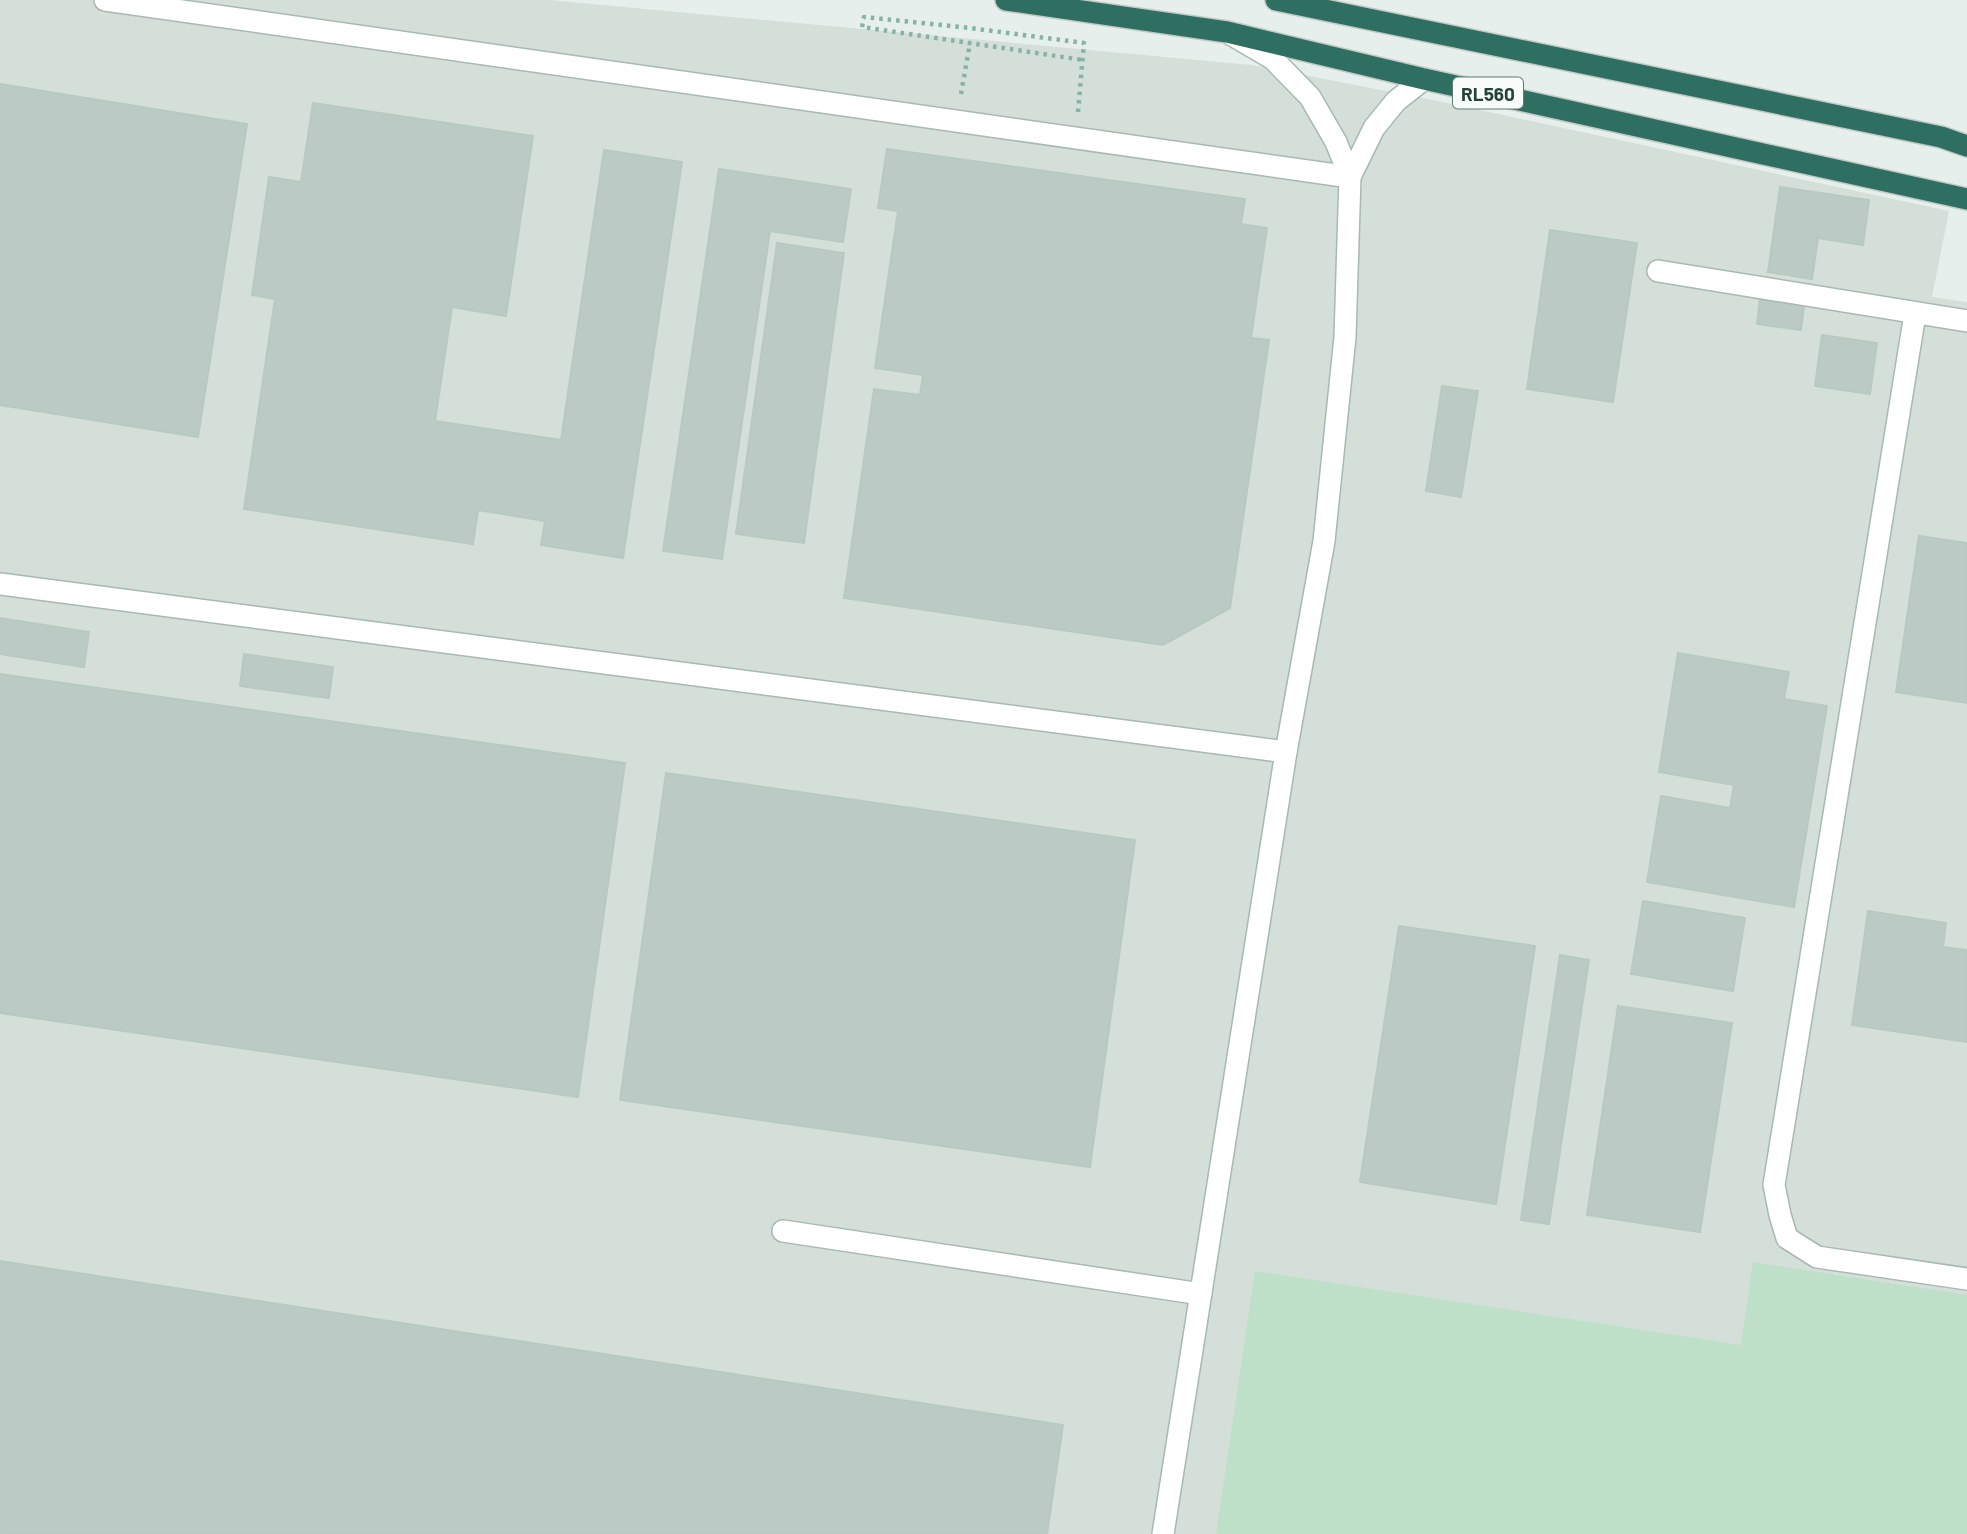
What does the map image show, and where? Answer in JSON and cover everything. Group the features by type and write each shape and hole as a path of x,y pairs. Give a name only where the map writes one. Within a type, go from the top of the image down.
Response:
{"highway":[{"name":"RL560","path":"1006,0 1227,32 1423,79 1967,199"},
{"name":"RL560","path":"1276,0 1941,137 1967,146"},
{"path":"1941,137 1967,138"}],"street":[{"path":"105,0 1350,177"},
{"path":"1163,1534 1286,752 1324,541 1345,337 1350,177 1336,142 1310,97 1273,59 1227,32"},
{"path":"1350,177 1374,128 1396,101 1423,79"},
{"path":"1658,271 1967,321"},
{"path":"1915,314 1774,1185 1787,1238 1817,1257 1967,1279"},
{"path":"0,584 1286,752"},
{"path":"783,1231 1201,1294"}],"path":[{"path":"1075,138 1083,60 1084,43 864,17 862,27 1083,60"},
{"path":"957,121 970,43"}],"shaded area":[{"path":"0,0 549,0 1252,65 1438,101 1949,211 1932,297 1967,302 1967,1534 0,1534"}],"green space":[{"path":"1753,1262 1967,1295 1967,1534 1216,1534 1255,1271 1741,1345"}],"building":[{"path":"0,84 247,124 198,437 0,405"},
{"path":"313,103 533,136 506,316 452,307 435,421 561,440 604,150 682,162 623,558 541,545 545,521 478,510 473,544 244,509 275,299 252,295 269,177 301,182"},
{"path":"887,149 1245,199 1241,224 1267,228 1251,338 1269,340 1230,608 1163,645 844,598 874,389 920,395 923,375 875,368 898,211 878,208"},
{"path":"719,169 851,189 843,242 770,231 722,559 663,551"},
{"path":"1780,187 1869,200 1863,245 1818,238 1812,279 1768,272"},
{"path":"1550,230 1637,243 1613,402 1527,389"},
{"path":"777,243 844,253 804,543 736,534"},
{"path":"1760,299 1804,305 1801,330 1757,324"},
{"path":"1822,335 1877,343 1870,394 1815,386"},
{"path":"1442,386 1478,391 1461,497 1426,491"},
{"path":"1919,536 1967,543 1967,703 1896,692"},
{"path":"0,618 89,632 84,667 0,654"},
{"path":"1678,653 1789,672 1784,699 1827,706 1794,907 1647,882 1661,796 1730,808 1734,785 1659,772"},
{"path":"244,654 333,667 329,698 240,686"},
{"path":"0,674 625,763 578,1097 0,1013"},
{"path":"666,773 1135,840 1090,1167 620,1100"},
{"path":"1643,901 1745,918 1733,991 1631,974"},
{"path":"1868,911 1946,923 1943,947 1967,950 1967,1042 1852,1025"},
{"path":"1399,926 1535,946 1496,1204 1360,1182"},
{"path":"1560,955 1589,960 1549,1224 1521,1220"},
{"path":"1618,1006 1732,1023 1700,1232 1587,1215"},
{"path":"0,1261 1063,1425 1047,1534 0,1534"}]}
